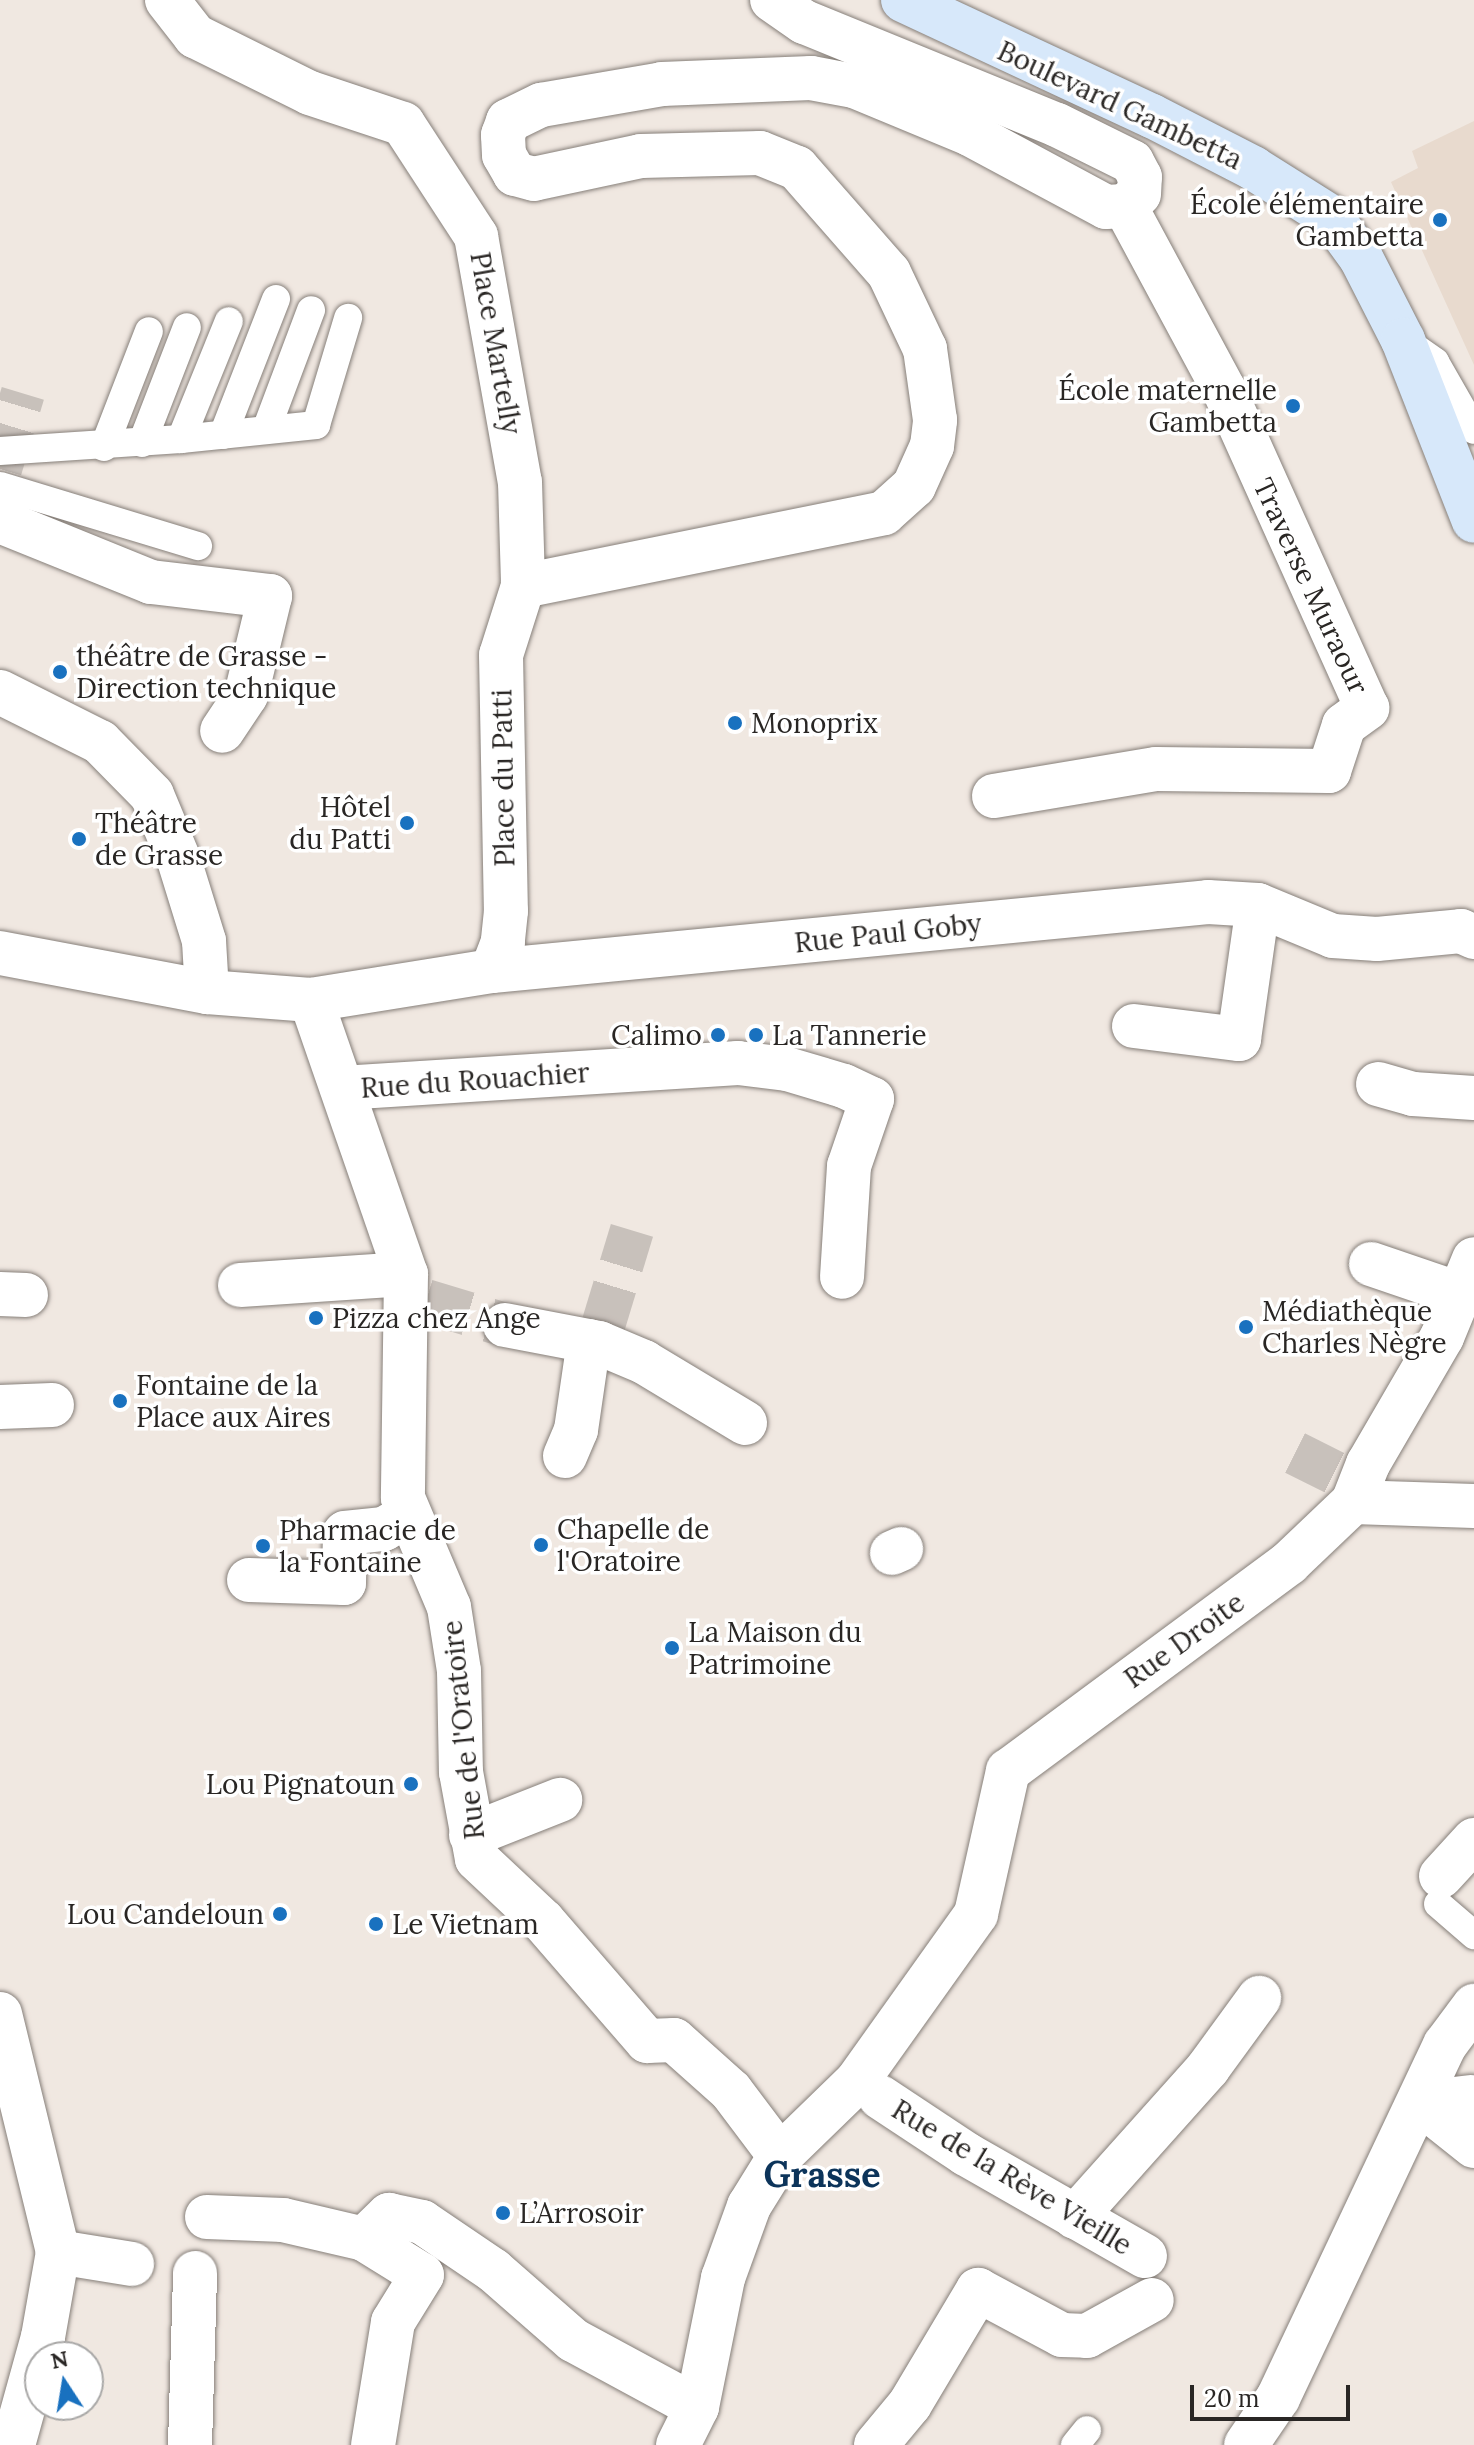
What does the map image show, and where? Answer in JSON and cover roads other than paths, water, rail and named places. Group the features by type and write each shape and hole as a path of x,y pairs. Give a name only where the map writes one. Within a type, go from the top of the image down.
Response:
{"street":[{"name":"Place Martelly","path":"167,0 195,36 310,93 403,124 476,236 520,482 523,586"},
{"path":"523,586 884,513 914,486 932,446 935,420 925,349 889,273 797,168 760,153 641,156 534,179 515,174 504,155 508,121 541,105 662,84 811,78 869,92 970,134 1106,207 1125,206 1139,194 1140,177 1132,162 1057,125 804,22 772,0"},
{"name":"Boulevard Gambetta","path":"903,0 1152,116 1253,168 1332,218 1361,258 1403,340 1474,521"},
{"name":"Traverse Muraour","path":"994,796 1156,769 1329,771 1344,725 1367,708 1224,390 1125,206"},
{"path":"0,521 151,582 270,596 246,695 222,731"},
{"name":"Place du Patti","path":"492,971 503,942 506,911 501,655 523,586"},
{"path":"0,692 100,742 152,795 179,860 204,941 207,992"},
{"path":"1134,1026 1239,1039 1258,905"},
{"name":"Rue Paul Goby","path":"0,953 207,992 311,1000 492,971 1134,908 1258,905 1333,936 1377,939 1468,934"},
{"path":"240,1285 414,1289 311,1000"},
{"name":"Rue du Rouachier","path":"342,1088 738,1063 787,1069 872,1099 849,1166 842,1277"},
{"path":"1378,1084 1413,1094 1474,1098"},
{"path":"1371,1264 1466,1277"},
{"name":"Rue Droite","path":"780,2156 857,2081 976,1914 1008,1771 1289,1563 1351,1488 1442,1337 1466,1277"},
{"name":"Rue de l'Oratoire","path":"414,1289 402,1317 407,1515 449,1607 467,1853 543,1921 647,2041 674,2040 731,2091 780,2156"},
{"path":"505,1325 597,1338 644,1362 745,1423"},
{"path":"565,1456 576,1430 597,1338"},
{"path":"0,1407 52,1405"},
{"path":"1351,1488 1474,1506"},
{"path":"249,1580 344,1583 345,1533 384,1529 407,1515"},
{"path":"467,1853 560,1800"},
{"path":"1439,1890 1474,1840"},
{"path":"1075,2217 1208,2068 1259,1998"},
{"path":"1246,2445 1278,2398 1445,2045 1474,2006"},
{"path":"0,2014 58,2252 43,2337 13,2445"},
{"name":"Rue de la Rève Vieille","path":"880,2097 1075,2217 1145,2256"},
{"path":"1420,2103 1471,2097"},
{"path":"1420,2103 1474,2146"},
{"path":"364,2239 389,2215 422,2222 493,2270 573,2340 687,2426 723,2278 749,2206 780,2156"},
{"path":"207,2217 283,2220 364,2239 422,2275 393,2322 373,2445"},
{"path":"58,2252 132,2264"},
{"path":"190,2445 195,2273"},
{"path":"876,2445 910,2404 978,2290 1062,2335 1087,2336 1152,2300"}],"lane":[{"path":"223,435 276,299"},
{"path":"266,430 311,310"},
{"path":"0,451 104,447 316,425 348,318"},
{"path":"181,439 229,321"},
{"path":"142,443 187,327"},
{"path":"104,447 149,331"},
{"path":"1403,340 1435,362 1474,430"},
{"path":"0,486 198,546"},
{"path":"1439,1890 1474,1935"}],"tunnel":[{"path":"0,469 23,393"},
{"path":"602,1329 632,1230"},
{"path":"426,1301 505,1325"},
{"path":"1295,1453 1343,1477"}],"place":[{"name":"École élémentaire Gambetta","path":"1440,220"},
{"name":"École maternelle Gambetta","path":"1293,406"},
{"name":"théâtre de Grasse - Direction technique","path":"60,672"},
{"name":"Monoprix","path":"735,723"},
{"name":"Hôtel du Patti","path":"407,823"},
{"name":"Théâtre de Grasse","path":"79,839"},
{"name":"Calimo","path":"718,1035"},
{"name":"La Tannerie","path":"756,1035"},
{"name":"Pizza chez Ange","path":"316,1318"},
{"name":"Médiathèque Charles Nègre","path":"1246,1327"},
{"name":"Fontaine de la Place aux Aires","path":"120,1401"},
{"name":"Chapelle de l'Oratoire","path":"541,1545"},
{"name":"Pharmacie de la Fontaine","path":"263,1546"},
{"name":"La Maison du Patrimoine","path":"672,1648"},
{"name":"Lou Pignatoun","path":"411,1784"},
{"name":"Lou Candeloun","path":"280,1914"},
{"name":"Le Vietnam","path":"376,1924"},
{"name":"L’Arrosoir","path":"503,2213"}],"district":[{"name":"Grasse","path":"822,2175"}]}
